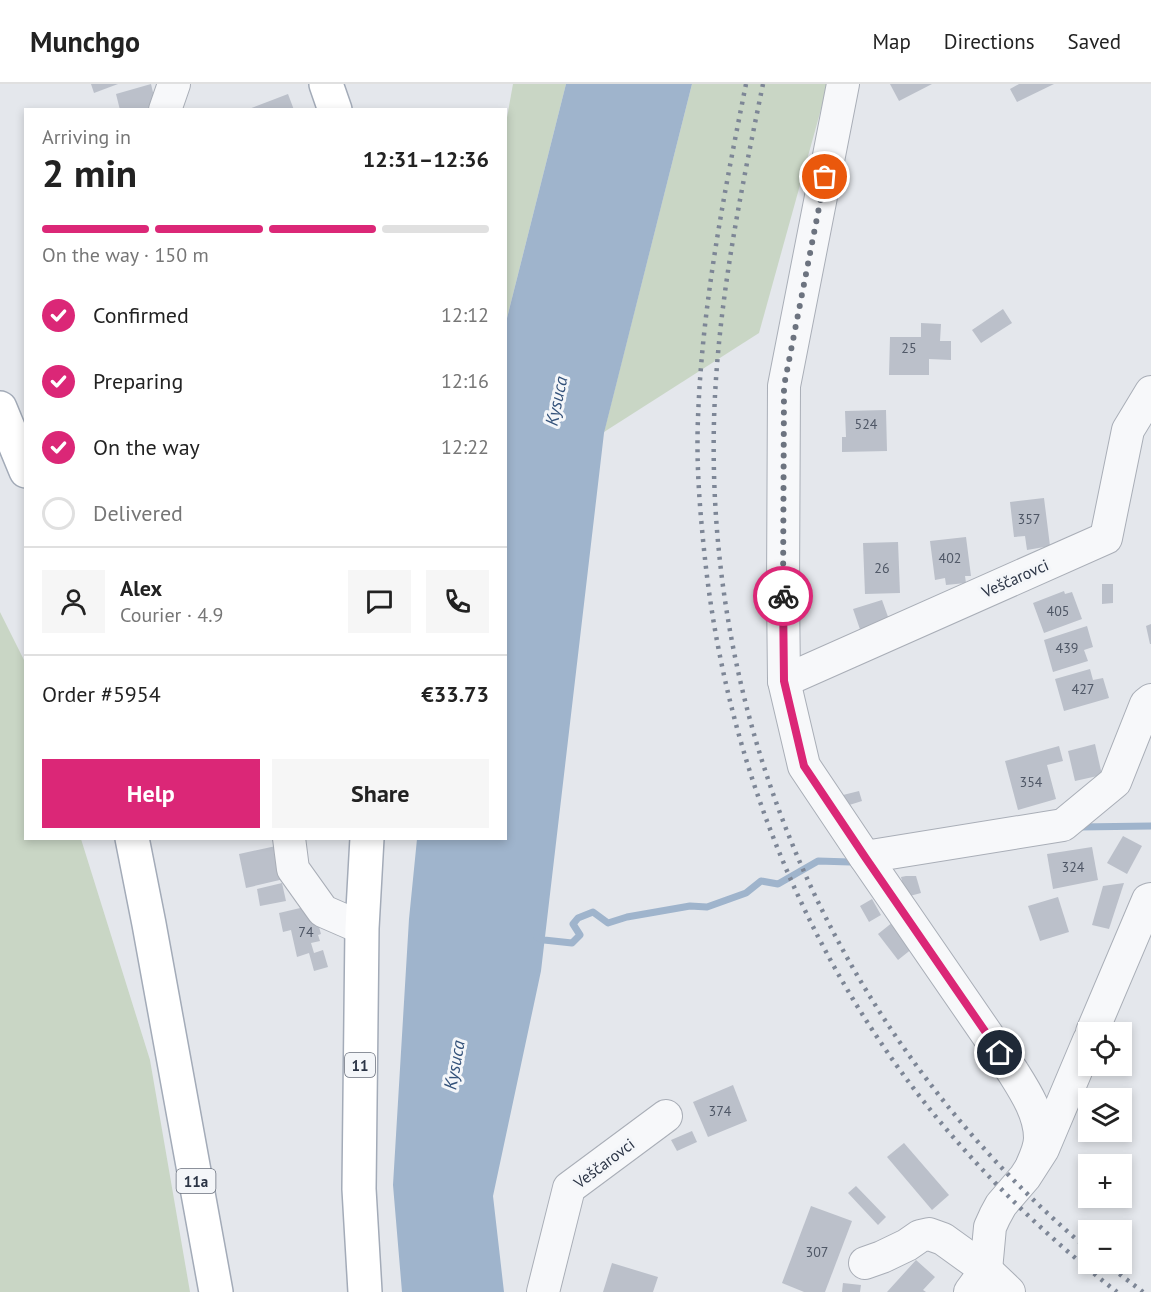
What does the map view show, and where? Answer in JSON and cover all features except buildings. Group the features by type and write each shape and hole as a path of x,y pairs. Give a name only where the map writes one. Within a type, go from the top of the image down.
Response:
{"main road":[{"path":"326,84 335,108"},
{"path":"0,408 24,466"},
{"name":"11a","path":"132,840 216,1292"},
{"name":"11","path":"365,1292 359,1189 362,928 367,840"}],"street":[{"path":"166,108 174,84"},
{"path":"843,84 784,386 784,681 804,766 1029,1098 1037,1120 1040,1138 1032,1165"},
{"name":"Veščarovci","path":"784,681 1106,538 1128,430 1151,392"},
{"path":"865,857 1063,825 1115,782 1146,704 1151,700"},
{"path":"289,840 293,869 323,911 362,928"},
{"path":"1096,1022 1148,900 1151,899"},
{"path":"978,1281 994,1216 1025,1177 1048,1140 1078,1067"},
{"name":"Veščarovci","path":"543,1292 569,1188 666,1116"},
{"path":"865,1263 907,1245 920,1236 929,1234 943,1239 978,1281 1009,1292"}],"green space":[{"path":"513,84 566,84 507,318 507,117"},
{"path":"692,84 828,84 759,333 604,432"},
{"path":"0,612 24,660 24,840 81,840 150,1060 190,1292 0,1292"}],"water":[{"name":"Kysuca","path":"566,84 692,84 604,433 541,971 493,1196 504,1292 402,1292 393,1185 409,919 417,840 507,840 507,318"}],"waterway":[{"path":"1079,827 1151,826"},
{"path":"537,937 572,943 580,935 573,924 578,918 593,912 608,923 627,917 690,906 707,907 746,893 761,881 778,884 818,861 850,862"}],"railway":[{"path":"746,84 722,208 709,292 700,376 698,453 703,541 716,636 733,711 755,786 782,859 814,929 852,997 895,1062 942,1124 1003,1191 1047,1233 1117,1292"},
{"path":"763,84 731,252 720,336 714,421 718,540 735,656 765,769 807,878 861,982 926,1079 1003,1169 1078,1240"},
{"path":"1119,1274 1143,1292"}],"way so far":[{"path":"783,596 784,386 825,177"}],"route":[{"path":"783,596 784,681 804,766 1000,1053"}]}
